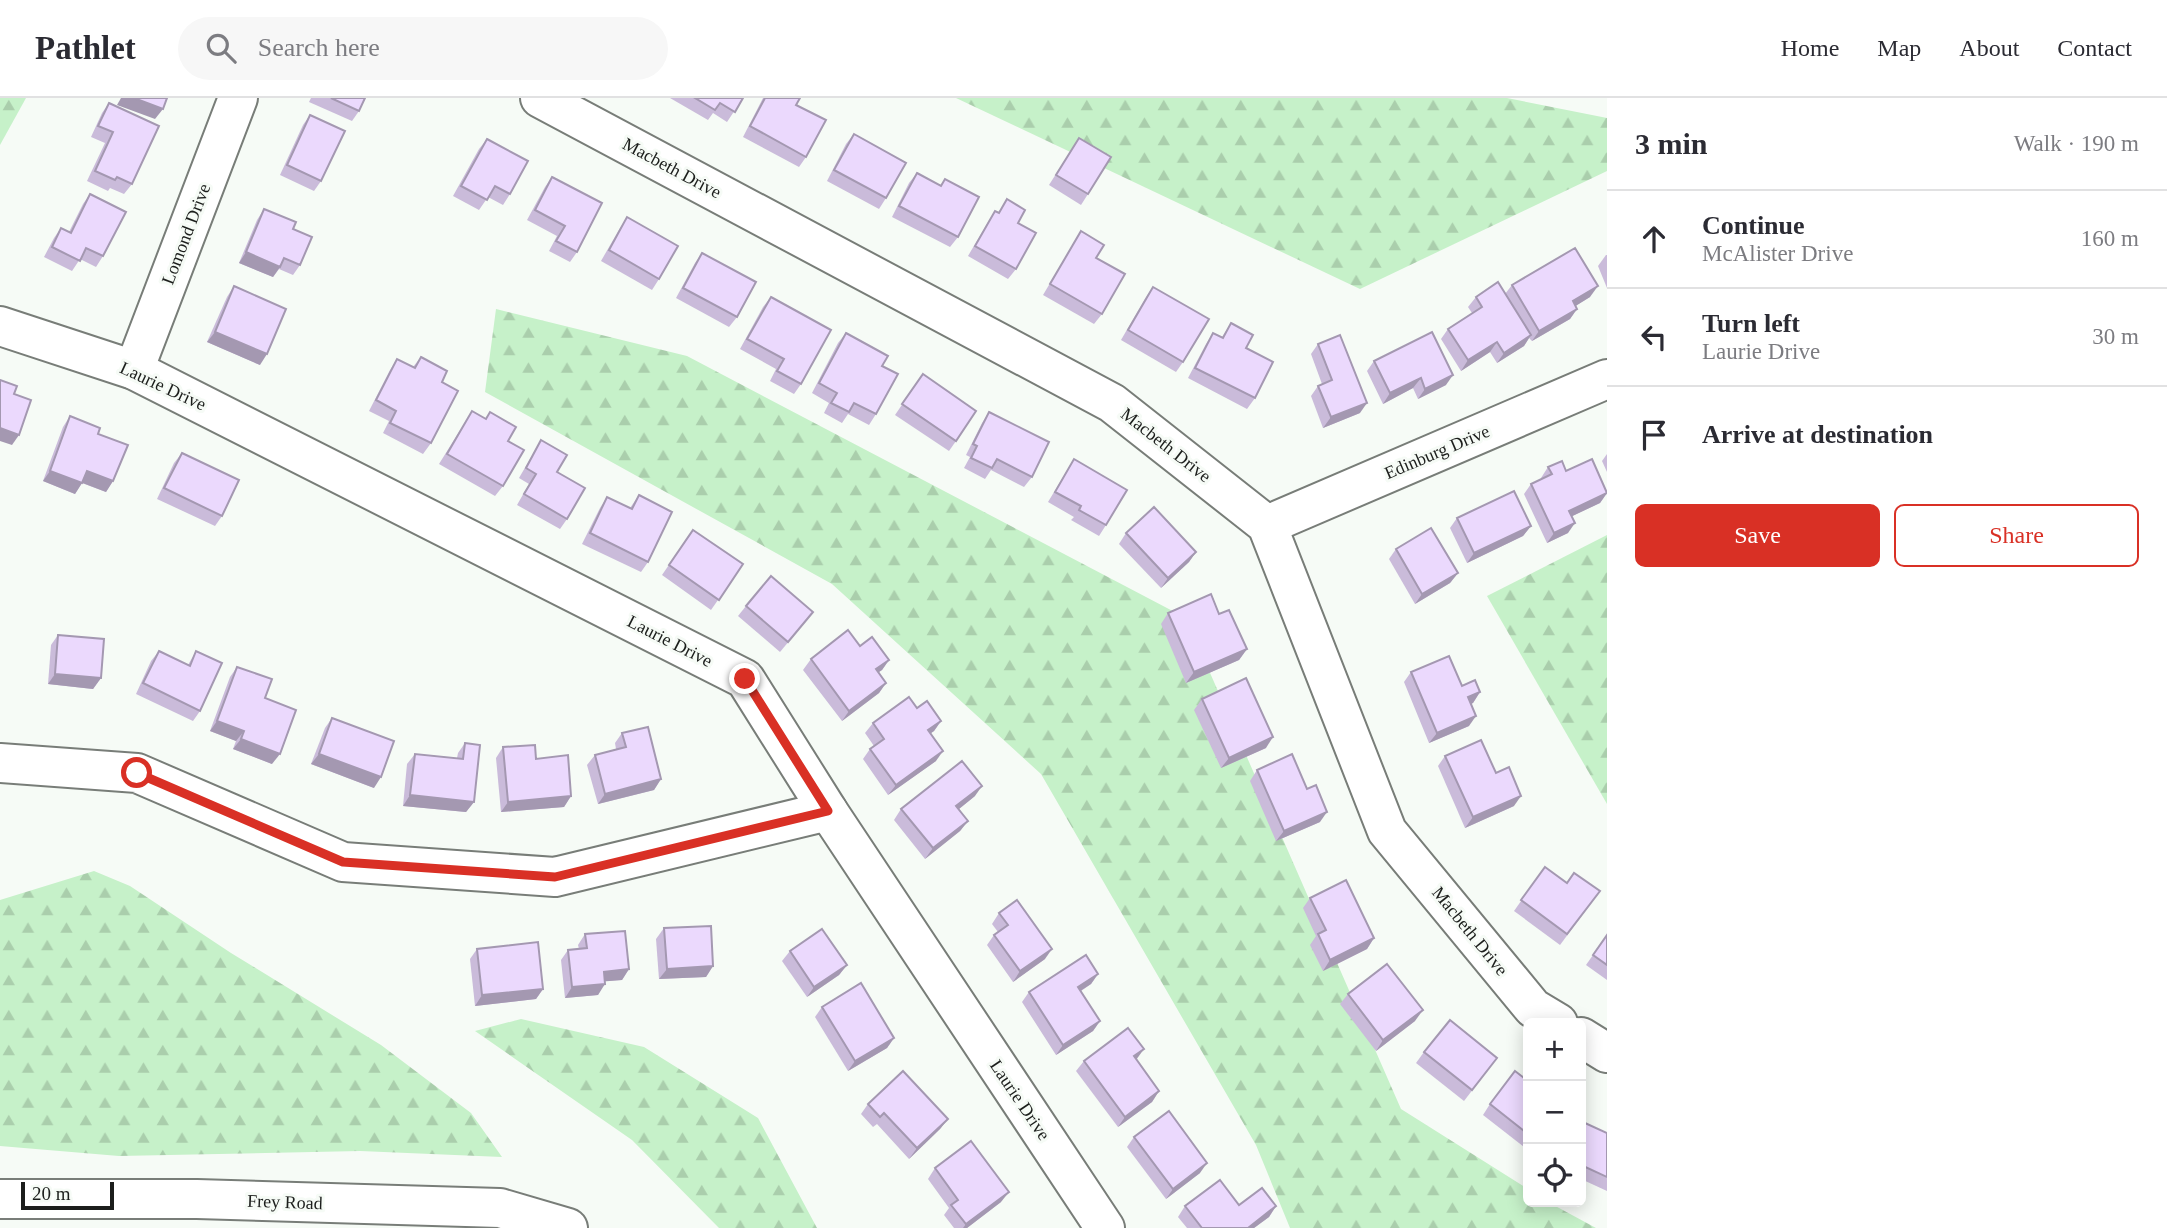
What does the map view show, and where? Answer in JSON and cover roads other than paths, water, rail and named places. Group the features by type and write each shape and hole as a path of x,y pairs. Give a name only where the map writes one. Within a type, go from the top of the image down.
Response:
{"street":[{"name":"Lomond Drive","path":"134,370 238,98"},
{"name":"Macbeth Drive","path":"540,98 1112,402 1267,525 1387,831 1533,1008 1550,1018"},
{"name":"Laurie Drive","path":"0,326 134,370 745,679 828,811 1105,1228"},
{"name":"Edinburg Drive","path":"1267,525 1607,379"},
{"path":"0,763 137,773 343,862 555,877 828,811"},
{"path":"1586,1040 1607,1053"},
{"name":"Frey Road","path":"0,1199 197,1199 500,1208 568,1228"}]}
